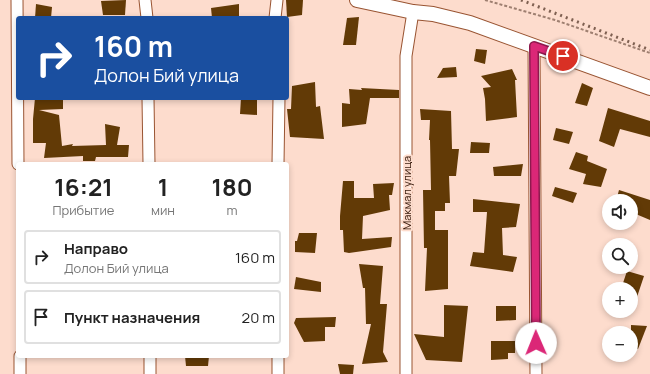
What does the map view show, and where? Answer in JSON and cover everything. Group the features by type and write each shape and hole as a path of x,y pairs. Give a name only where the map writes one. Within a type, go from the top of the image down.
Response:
{"street":[{"path":"17,0 17,16"},
{"path":"146,0 147,16"},
{"path":"275,16 277,0"},
{"path":"357,0 413,12 433,14 470,24 650,88"},
{"name":"Макмал улица","path":"406,374 406,56 413,12"},
{"path":"534,46 536,374"},
{"path":"18,100 18,162"},
{"path":"148,100 149,162"},
{"path":"278,100 278,162"},
{"path":"20,358 20,374"},
{"path":"150,358 150,374"},
{"path":"278,358 278,374"}],"path":[{"path":"485,0 555,20 650,53"}],"building":[{"path":"126,0 125,15 103,15 101,1"},
{"path":"286,0 303,0 302,15 287,16"},
{"path":"36,4 52,7 51,16 35,16"},
{"path":"239,4 239,16 212,16 211,8"},
{"path":"359,17 356,45 343,45 347,18"},
{"path":"476,49 487,50 485,64 474,61"},
{"path":"456,67 457,77 437,78 443,68"},
{"path":"512,69 517,80 515,80 517,117 486,121 483,88 491,87 481,76"},
{"path":"315,82 316,107 320,106 324,139 290,137 287,109 291,109 292,86"},
{"path":"582,83 593,88 587,106 575,103"},
{"path":"361,88 399,90 399,98 370,98 366,124 342,127 342,103 350,104 349,89 362,90"},
{"path":"35,100 63,100 63,109 39,110 59,115 62,146 73,144 72,146 106,145 105,124 120,127 117,145 129,145 128,157 96,157 95,161 83,161 83,156 44,158 46,143 33,143"},
{"path":"241,100 257,100 257,115 240,114"},
{"path":"608,108 650,121 650,137 620,129 614,147 599,141"},
{"path":"420,109 451,111 452,149 459,149 456,176 449,176 450,203 445,203 445,211 435,211 435,230 448,230 448,289 425,291 427,248 424,248 423,190 431,190 429,140 430,120 421,120"},
{"path":"556,128 573,132 569,144 553,140"},
{"path":"471,142 490,143 489,153 470,153"},
{"path":"576,152 588,156 587,161 607,169 601,187 583,184 586,174 569,169"},
{"path":"523,164 521,176 494,176 493,167"},
{"path":"343,181 354,181 354,198 374,198 373,184 394,183 392,195 389,195 390,210 363,216 362,239 392,237 391,247 349,253 344,252 343,230 340,230"},
{"path":"555,187 577,193 573,203 552,196"},
{"path":"619,190 631,194 618,194"},
{"path":"638,196 650,200 650,220 638,215"},
{"path":"473,199 520,204 516,227 502,228 503,255 517,257 513,272 470,266 473,252 484,253 487,212 473,212"},
{"path":"299,233 317,233 315,253 295,252 295,241 297,241"},
{"path":"359,264 383,266 380,304 387,304 383,352 388,362 362,364 371,324 366,324 365,288 363,288"},
{"path":"626,274 637,274 644,276 638,294 638,282 623,282"},
{"path":"296,277 321,282 321,292 294,289"},
{"path":"444,305 468,306 462,362 426,360 414,334 444,337"},
{"path":"496,306 516,306 516,320 496,321"},
{"path":"336,317 335,327 325,327 325,341 304,342 294,323 296,318"},
{"path":"631,325 647,326 638,349 638,326"},
{"path":"491,341 515,341 515,353 508,353 508,359 491,360"},
{"path":"185,358 209,358 208,366 186,366"},
{"path":"338,364 354,365 353,374 340,374"}],"railway":[{"path":"521,0 650,50"}],"route":[{"path":"536,343 534,46 563,56"}]}
